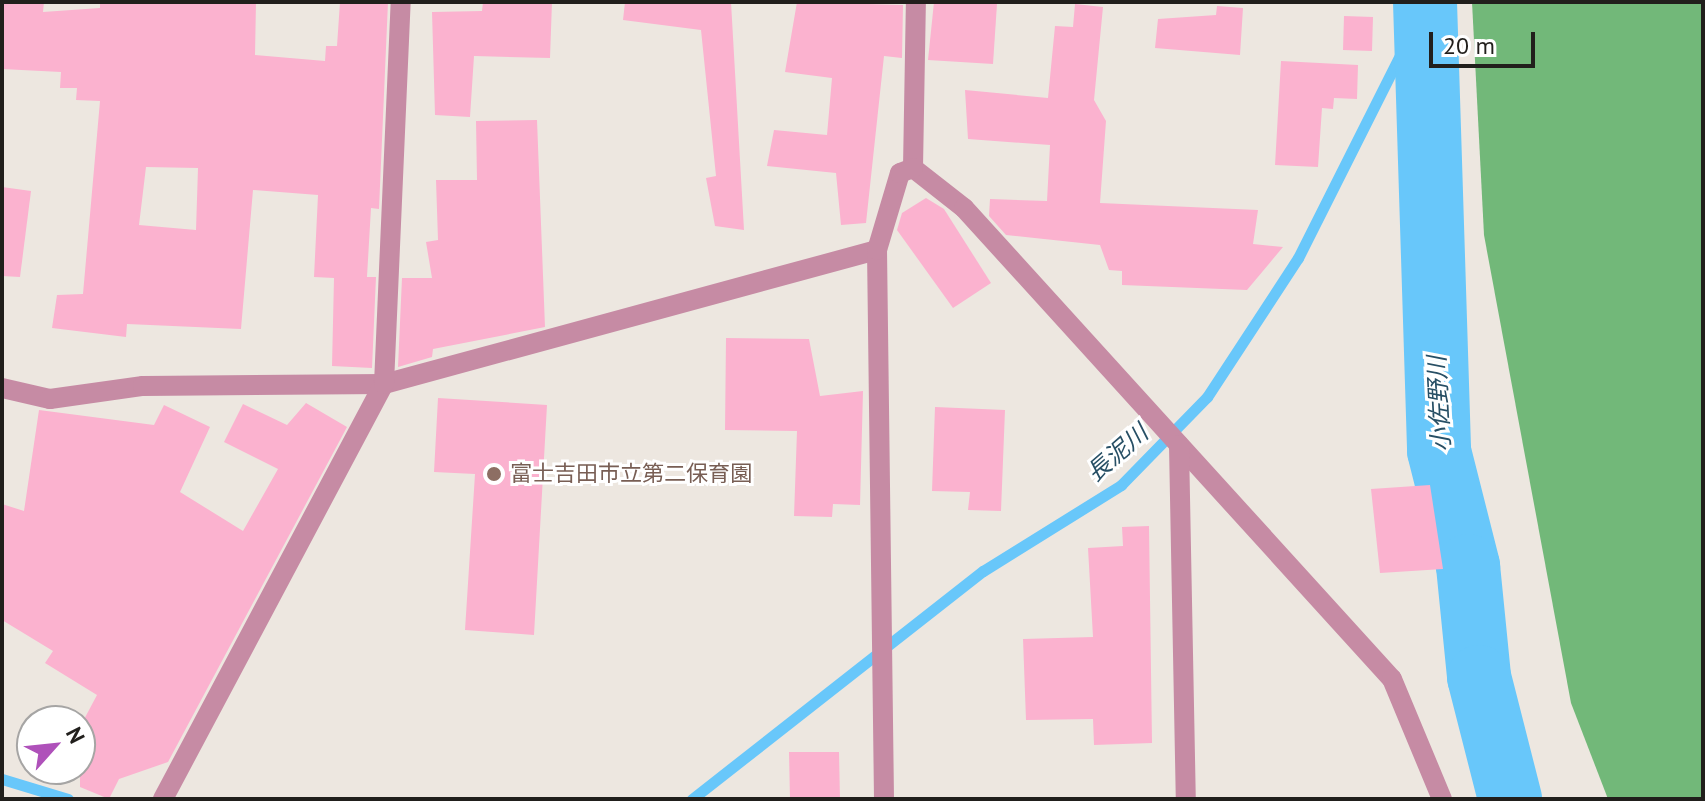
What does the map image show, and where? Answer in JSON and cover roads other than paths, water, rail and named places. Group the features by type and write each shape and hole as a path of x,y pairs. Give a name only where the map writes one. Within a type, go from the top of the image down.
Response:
{"street":[{"path":"163,799 384,384 401,2"},
{"path":"913,168 916,2"},
{"path":"884,799 877,250 900,173 913,168"},
{"path":"913,168 964,208 1392,679 1442,799"},
{"path":"2,388 50,399 143,386 384,384 877,250"},
{"path":"1179,445 1186,799"}],"waterway":[{"name":"小佐野川","path":"1425,2 1439,451 1468,566 1479,677 1510,799"},
{"name":"長泥川","path":"692,799 983,571 1121,485 1207,397 1298,258 1423,9"},
{"name":"長泥川","path":"2,779 68,799"}],"place":[{"name":"富士吉田市立第二保育園","path":"494,474"}]}
